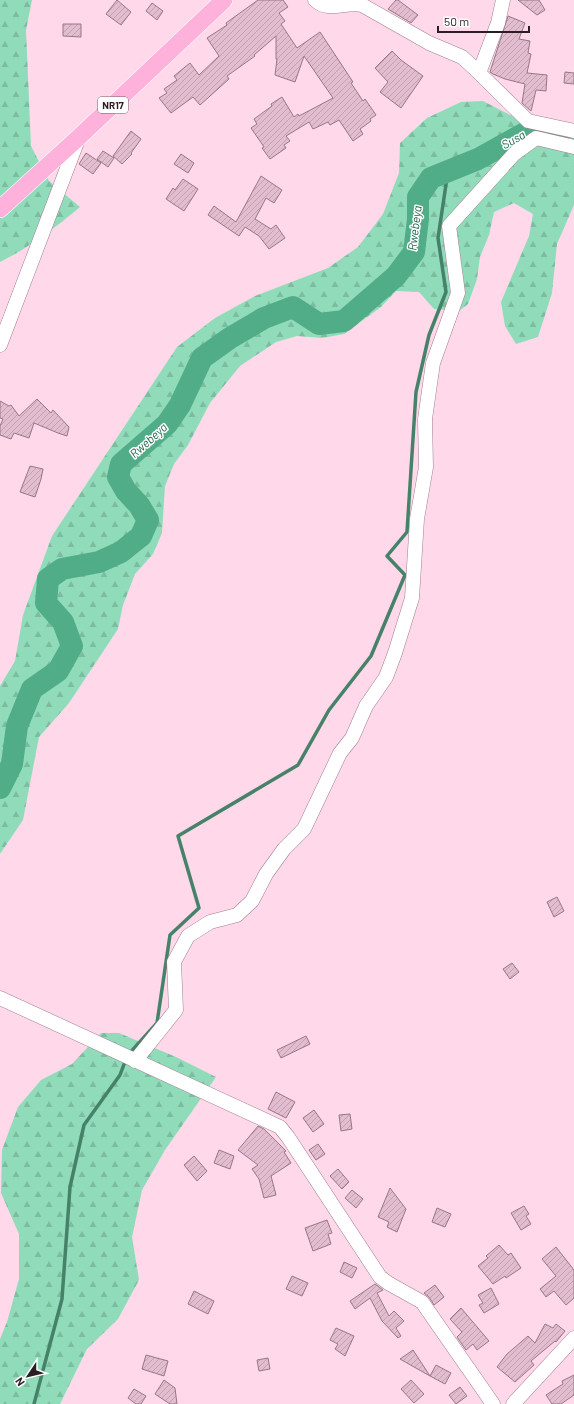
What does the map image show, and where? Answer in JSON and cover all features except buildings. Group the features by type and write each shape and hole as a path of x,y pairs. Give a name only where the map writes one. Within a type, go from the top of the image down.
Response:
{"main road":[{"name":"NR17","path":"0,209 79,137 224,0"}],"street":[{"path":"315,0 318,3 329,7 355,3 362,5 429,43 462,57 528,121 574,131"},
{"path":"479,73 498,23 503,0"},
{"path":"0,345 79,137"},
{"path":"135,1060 176,1010 174,962 188,936 210,922 237,915 252,901 266,874 284,849 304,829 340,753 352,738 366,706 386,677 412,598 417,519 426,467 425,419 433,363 458,293 449,226 514,154 536,138 574,147"},
{"path":"0,998 280,1127 380,1277 422,1302 493,1404"},
{"path":"513,1404 574,1338"}],"green space":[{"path":"0,0 32,0 26,30 31,146 49,181 80,207 42,237 0,262"},
{"path":"483,101 510,115 537,118 574,128 574,205 557,244 552,293 538,337 516,344 505,326 501,302 529,236 533,214 514,203 494,212 489,235 480,257 477,279 468,304 459,311 434,309 419,292 396,291 381,307 344,334 322,338 297,336 276,342 240,366 210,403 188,445 174,464 165,486 162,533 153,554 135,574 123,605 118,629 69,703 39,737 23,820 0,854 0,686 15,661 23,615 52,536 177,347 215,318 255,296 328,268 358,247 383,214 399,173 400,143 427,118 461,102"},
{"path":"101,1033 119,1033 176,1057 216,1077 165,1150 142,1190 132,1237 139,1280 118,1319 87,1349 60,1404 0,1404 0,1339 7,1322 19,1279 19,1234 1,1193 2,1150 18,1107 41,1080 72,1064"}],"waterway":[{"name":"Rwebeya","path":"0,788 12,764 17,726 32,689 58,671 72,646 63,622 46,603 48,579 62,569 99,562 121,552 141,536 148,520 139,505 126,491 118,477 121,464 167,424 180,405 202,358 230,338 264,318 293,307 319,324 344,321 396,276 414,252 418,219 418,197 431,178 478,159 532,129 560,132"},
{"path":"129,1054 157,1023 170,935 199,908 178,836 298,765 329,710 371,656 405,575 387,556 407,532 416,392 429,335 446,292 438,238 448,171"},
{"path":"34,1404 62,1299 70,1187 84,1125 120,1075 126,1059"}],"water label":[{"name":"Susa","path":"513,139"}]}
